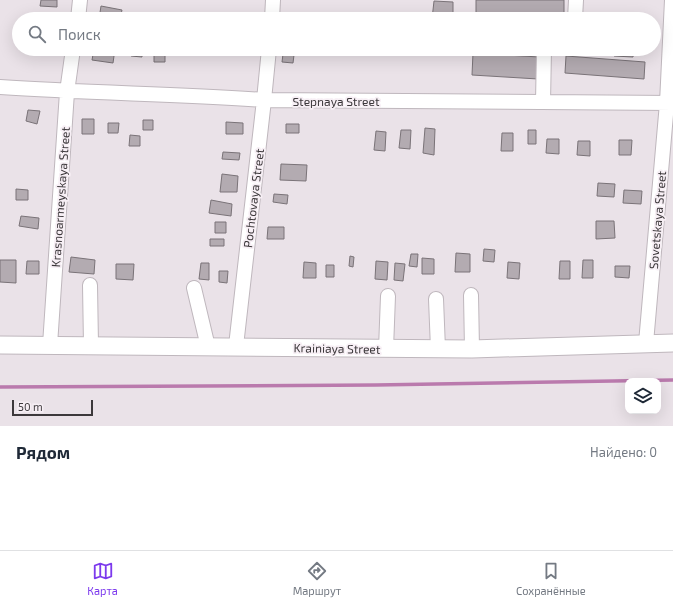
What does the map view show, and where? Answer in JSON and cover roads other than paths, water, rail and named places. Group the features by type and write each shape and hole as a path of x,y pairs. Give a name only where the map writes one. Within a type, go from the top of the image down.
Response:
{"main road":[{"name":"Krainiaya Street","path":"0,345 472,349 673,343"}],"street":[{"path":"79,12 80,0"},
{"path":"272,12 273,0"},
{"path":"575,12 576,0"},
{"name":"Sovetskaya Street","path":"646,344 670,103 672,0"},
{"name":"Krasnoarmeyskaya Street","path":"50,345 67,92 73,56"},
{"name":"Pochtovaya Street","path":"236,346 268,56"},
{"path":"542,102 544,56"},
{"name":"Stepnaya Street","path":"0,87 67,92 222,97 264,100 670,103"},
{"path":"90,285 91,345"},
{"path":"194,288 208,347"},
{"path":"471,295 472,349"},
{"path":"386,349 388,296"},
{"path":"436,299 438,349"}],"waterway":[{"path":"0,387 376,385 673,380"}]}
